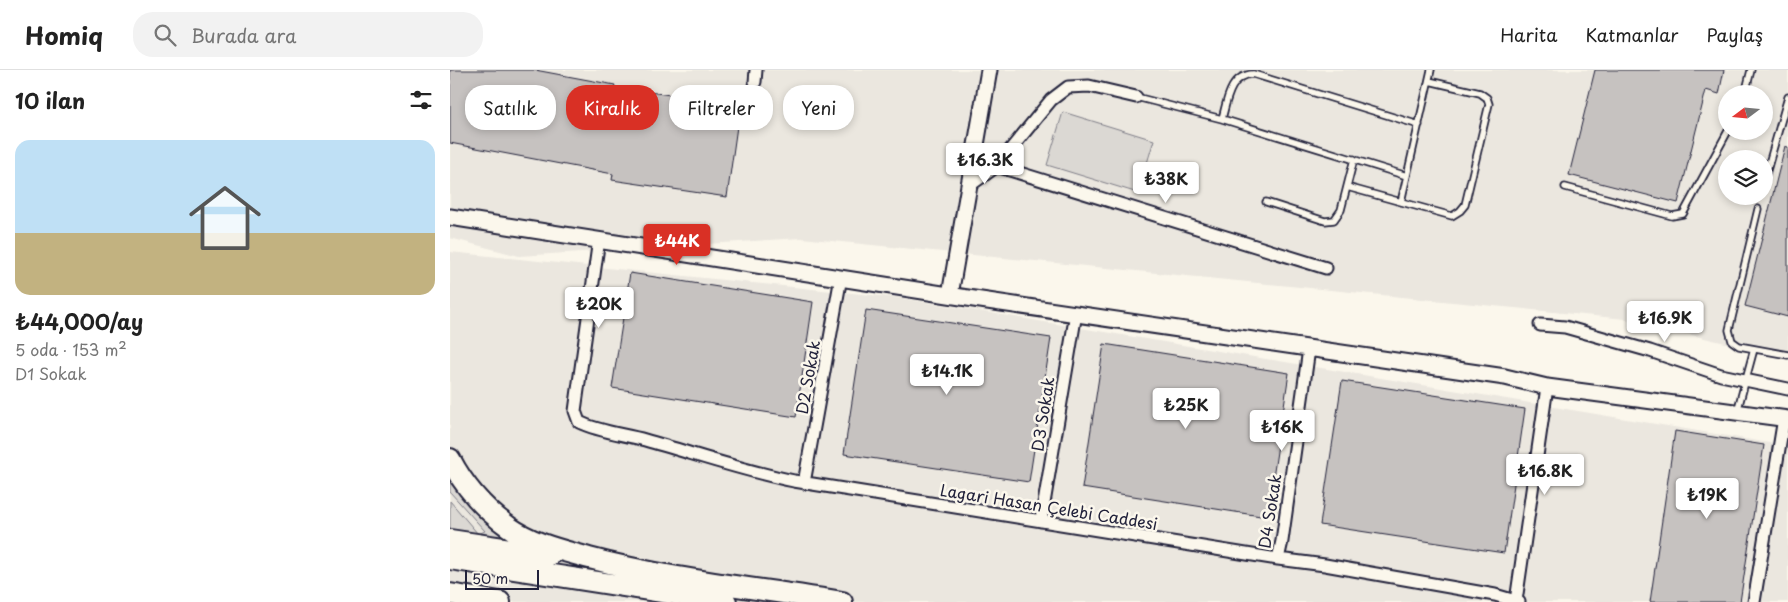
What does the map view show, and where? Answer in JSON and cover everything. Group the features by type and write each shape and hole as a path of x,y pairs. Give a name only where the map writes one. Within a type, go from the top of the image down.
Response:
{"highway":[{"path":"450,459 470,491 509,527 554,550 623,567"},
{"path":"450,540 842,602"},
{"path":"450,559 664,597 726,602"},
{"path":"450,594 500,602"}],"street":[{"path":"950,295 988,70"},
{"path":"969,186 997,166 1051,100 1068,88 1089,86 1136,97"},
{"path":"997,166 1326,268"},
{"path":"450,217 950,295 1076,312 1506,377 1547,386 1786,418 1754,602"},
{"name":"Lagari Hasan Çelebi Caddesi","path":"599,239 574,411 579,422 596,430 645,440 732,467 804,483 1325,565 1495,595 1517,602"},
{"name":"D2 Sokak","path":"804,483 840,277"},
{"name":"D3 Sokak","path":"1041,521 1076,312"},
{"path":"1540,325 1565,327 1650,351 1694,367 1788,389"},
{"name":"D4 Sokak","path":"1278,559 1310,348"},
{"path":"1517,602 1547,386"}],"lane":[{"path":"1401,202 1431,70"},
{"path":"1747,85 1751,70"},
{"path":"1222,119 1236,81 1243,75 1253,74 1419,125"},
{"path":"1347,187 1452,216 1465,205 1489,104 1487,98 1480,92 1429,81"},
{"path":"1136,97 1222,119 1407,176"},
{"path":"1773,150 1788,97"},
{"path":"1565,186 1672,216 1684,214 1723,140"},
{"path":"1266,202 1325,221 1334,220 1341,210 1354,159"},
{"path":"1758,209 1729,330 1732,341 1739,346 1788,354"},
{"path":"1737,412 1754,349"}],"shaded area":[{"path":"450,70 1788,70 1788,358 1625,319 801,238 519,256 450,238"},
{"path":"1063,112 1154,140 1138,193 1047,165"},
{"path":"450,252 901,298 1788,446 1788,602 450,602"},
{"path":"450,473 519,542 450,532 450,501 478,534 485,531 450,492"}],"building":[{"path":"450,70 535,70 615,85 566,85 566,130 659,130 659,93 669,95 669,130 736,130 727,197 612,180 613,174 450,143"},
{"path":"1595,70 1724,70 1721,85 1718,85 1718,94 1706,90 1678,203 1569,175"},
{"path":"1785,146 1788,147 1788,317 1745,306 1770,205 1773,205 1773,194"},
{"path":"630,273 813,302 796,417 612,388"},
{"path":"866,310 1051,338 1029,482 844,454"},
{"path":"1104,344 1289,373 1267,517 1082,488"},
{"path":"1342,381 1525,409 1504,553 1320,525"},
{"path":"1675,431 1764,445 1740,602 1650,602"}]}
